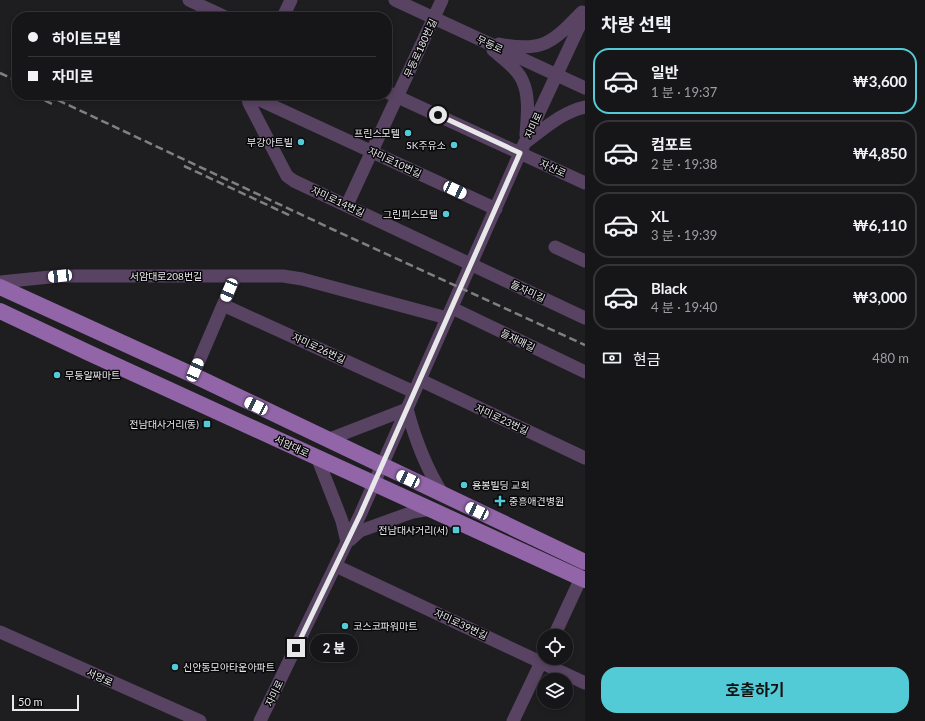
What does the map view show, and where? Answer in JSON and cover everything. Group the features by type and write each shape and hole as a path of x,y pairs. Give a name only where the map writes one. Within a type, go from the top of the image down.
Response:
{"main road":[{"name":"서암대로","path":"0,287 193,375 585,562"},
{"name":"서암대로","path":"0,311 583,579"}],"street":[{"path":"189,0 214,12"},
{"path":"285,12 290,0"},
{"name":"무등로","path":"395,0 585,88"},
{"name":"무등로180번길","path":"392,94 434,18 442,0"},
{"path":"481,40 511,46 545,44 559,35 585,9"},
{"name":"자미로","path":"260,721 336,566 382,466 523,148 585,14"},
{"path":"481,40 516,70 523,82 528,103 523,148"},
{"name":"자산로","path":"392,94 523,148 585,183"},
{"name":"자미로14번길","path":"249,100 287,176 294,181 348,205 472,265"},
{"name":"자미로10번길","path":"259,100 496,209"},
{"name":"무등로180번길","path":"348,205 372,151 390,100"},
{"path":"523,148 558,118 585,107"},
{"path":"555,247 585,261"},
{"name":"들자미길","path":"472,265 585,318"},
{"name":"서암대로208번길","path":"0,282 60,276 283,276 302,279 449,313"},
{"path":"193,375 235,277"},
{"name":"자미로26번길","path":"223,304 414,392"},
{"name":"들재매길","path":"449,313 585,372"},
{"name":"자미로23번길","path":"420,380 585,458"},
{"path":"327,440 407,409 413,433 431,476 443,495"},
{"path":"317,457 342,521 347,542 360,531 413,512 431,509"},
{"name":"자미로39번길","path":"336,566 537,656"},
{"path":"558,629 583,579"},
{"name":"서양로","path":"0,632 200,721"},
{"path":"513,721 540,665"},
{"name":"자미로39번길","path":"554,665 585,683"}],"railway":[{"path":"0,73 12,79"},
{"path":"44,100 52,104"},
{"path":"58,100 334,230 585,345"},
{"path":"184,166 291,216"}],"place":[{"name":"프린스모텔","path":"408,133"},
{"name":"부강아트빌","path":"301,142"},
{"name":"SK주유소","path":"454,145"},
{"name":"그린피스모텔","path":"446,214"},
{"name":"무등알짜마트","path":"57,375"},
{"name":"전남대사거리(동)","path":"207,424"},
{"name":"용봉빌딩 교회","path":"464,485"},
{"name":"중흥애견병원","path":"500,501"},
{"name":"전남대사거리(서)","path":"456,530"},
{"name":"코스코파워마트","path":"345,626"},
{"name":"신안동모아타운아파트","path":"175,667"}],"route":[{"path":"296,648 360,515 472,265 520,153 438,115"}]}
